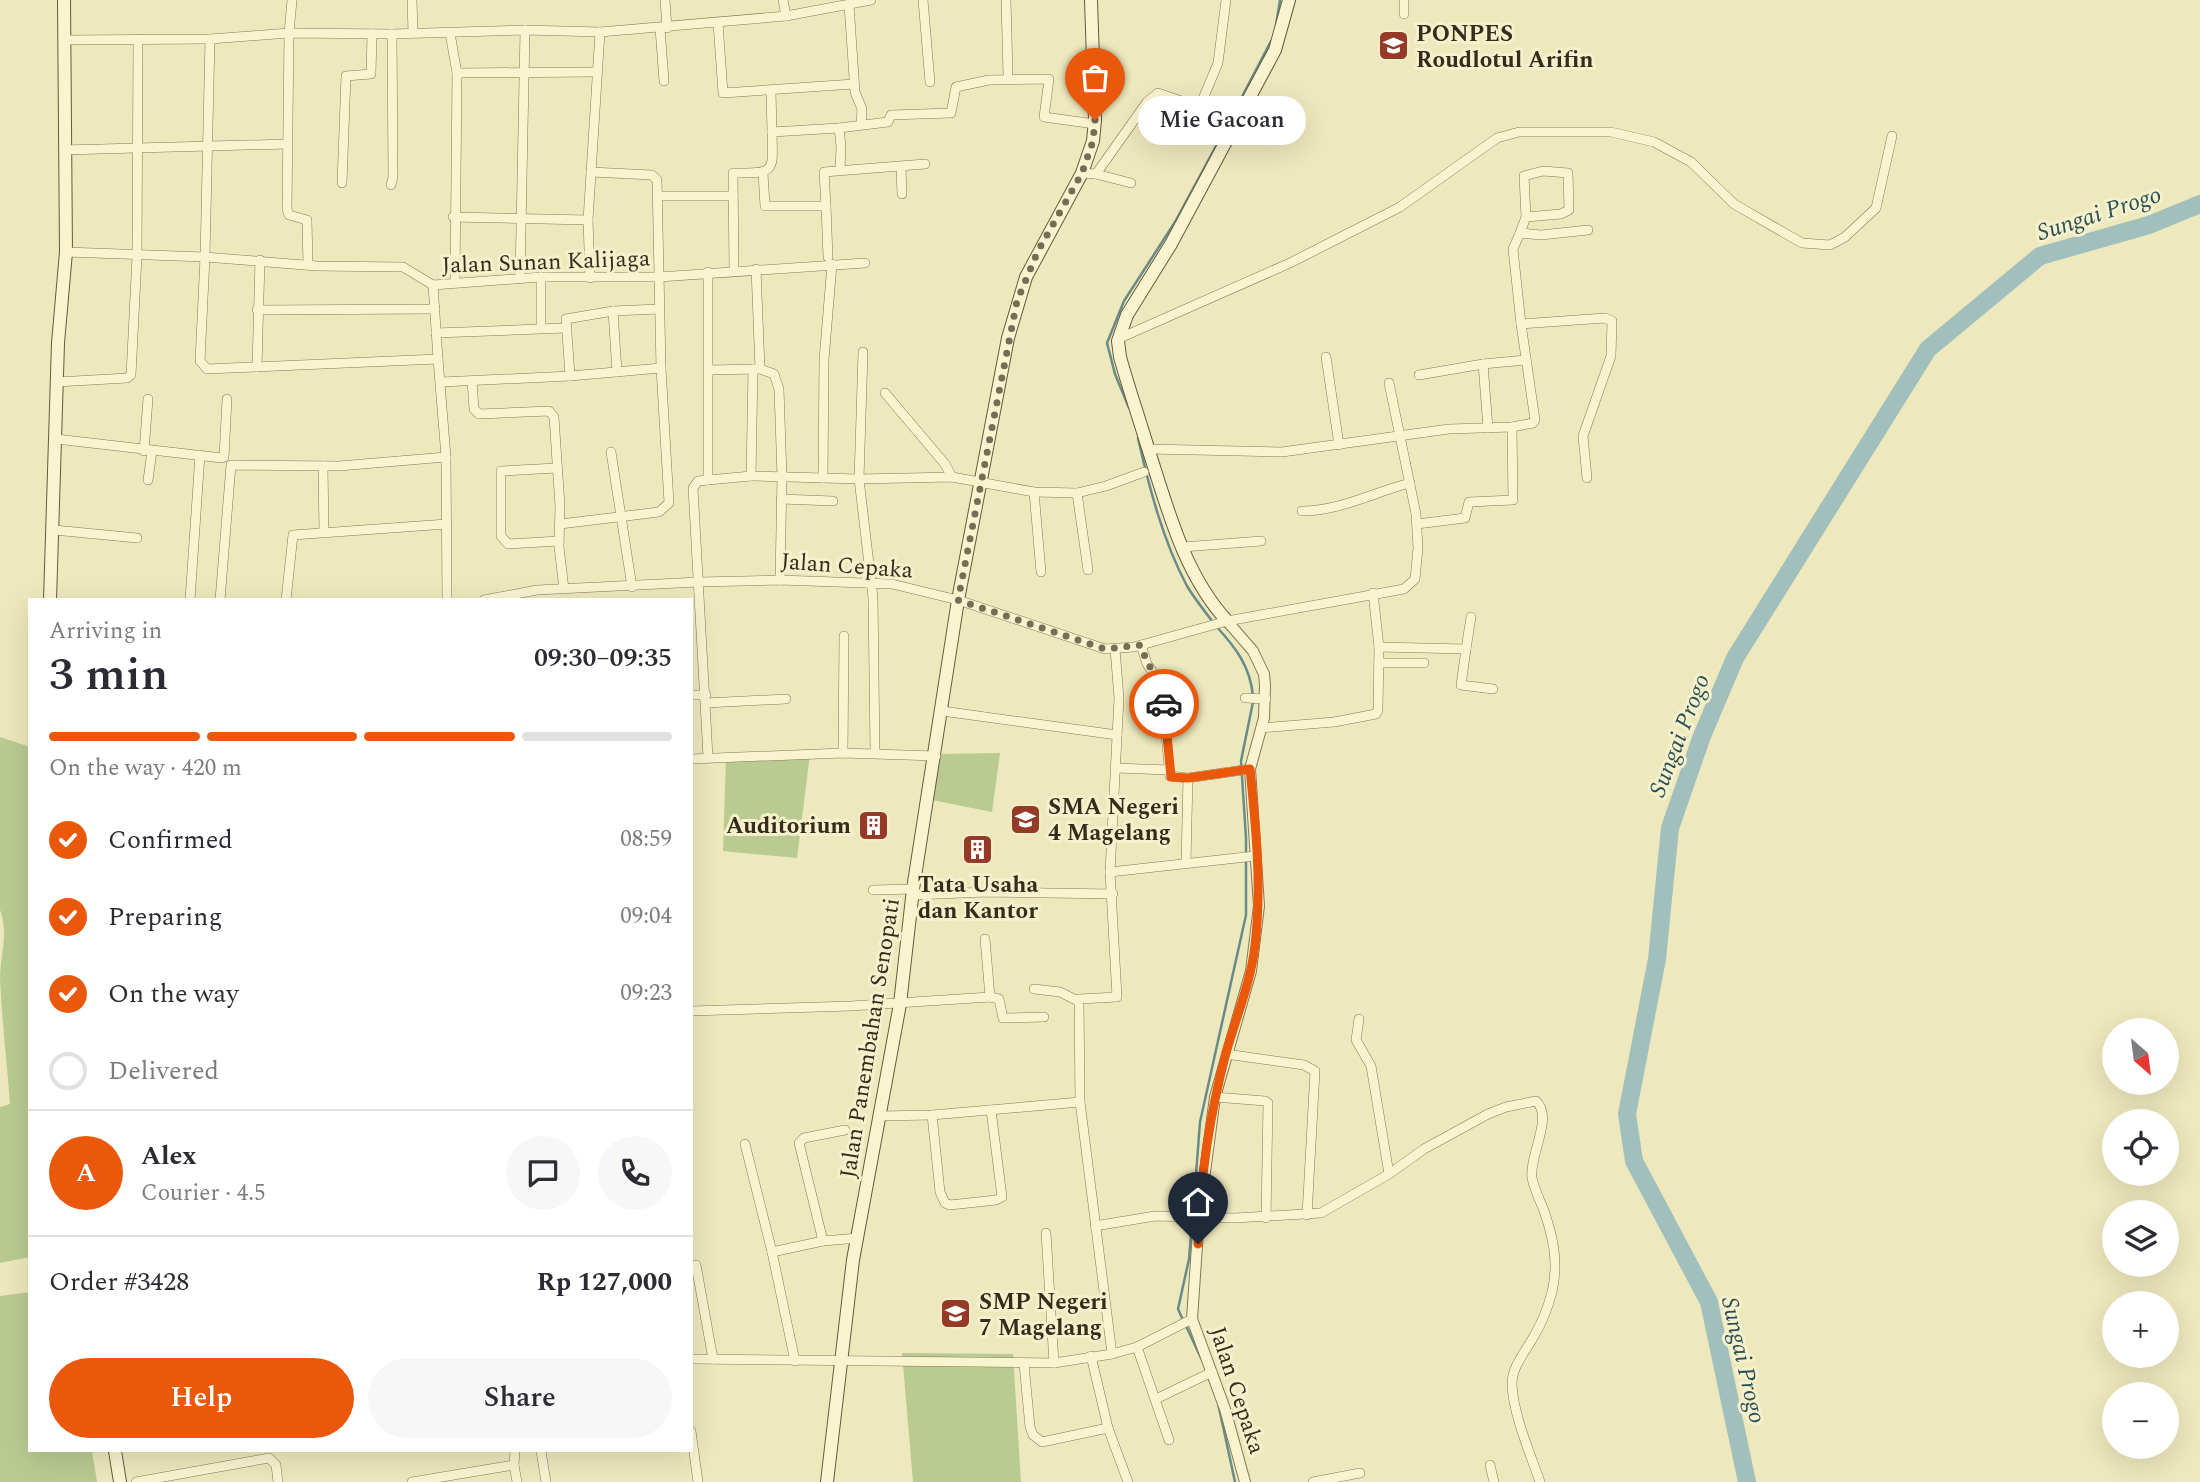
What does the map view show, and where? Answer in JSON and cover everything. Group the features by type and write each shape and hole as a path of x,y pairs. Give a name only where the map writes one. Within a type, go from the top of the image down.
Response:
{"main road":[{"path":"50,598 57,382 66,253 64,0"},
{"name":"Jalan Panembahan Senopati","path":"827,1482 858,1238 900,1004 913,892 958,600 980,482 1017,301 1038,251 1082,173 1090,153 1095,124 1091,0"},
{"path":"1227,621 1204,594 1152,468 1149,449 1120,357 1118,341 1127,315 1171,244 1275,50 1289,0"},
{"path":"115,1452 120,1482"}],"street":[{"path":"292,0 289,33 287,211 289,215 307,219 308,265"},
{"path":"412,0 413,33"},
{"path":"664,82 665,0"},
{"path":"783,0 786,16"},
{"path":"64,40 210,38 289,33 392,34 525,30 600,32 786,16 871,0"},
{"path":"923,0 930,82"},
{"path":"1006,0 1008,75"},
{"path":"1200,106 1217,63 1226,0"},
{"path":"1404,0 1404,14"},
{"path":"849,5 854,84 857,103 862,109 861,125"},
{"path":"718,23 723,93 854,84"},
{"path":"520,279 525,30"},
{"path":"590,278 589,220 600,32"},
{"path":"450,33 457,73 453,217 455,282"},
{"path":"342,183 346,76 371,74 372,34"},
{"path":"391,185 392,34"},
{"path":"210,38 201,364 207,369 438,359"},
{"path":"57,382 127,378 131,375 137,256 138,39"},
{"path":"457,73 596,72"},
{"path":"772,132 888,122 891,115 951,113 956,87 1008,79 1049,79 1044,117 1095,124"},
{"path":"771,91 774,159 763,173 765,206 826,206"},
{"path":"1096,174 1147,102 1158,93 1236,120"},
{"path":"839,128 840,170"},
{"path":"1120,338 1290,263 1400,207 1497,138 1519,132 1611,132 1654,142 1691,162 1734,204 1802,243 1830,245 1846,237 1876,208 1892,136"},
{"path":"64,150 288,144"},
{"path":"823,478 824,360 830,261 824,172 925,164"},
{"path":"901,167 902,194"},
{"path":"1149,449 1263,453 1449,429 1530,424 1535,420 1513,249 1526,217 1525,175 1543,171 1568,173 1569,210 1561,214 1526,217"},
{"path":"560,524 659,512 668,503 659,309 658,183 652,175 591,172"},
{"path":"734,270 733,173 763,173"},
{"path":"1082,173 1131,183"},
{"path":"658,196 733,196"},
{"path":"453,217 589,220"},
{"path":"1520,233 1541,235 1588,230"},
{"name":"Jalan Sunan Kalijaga","path":"66,253 403,267 433,285 541,277 659,276 756,270 830,261 865,263"},
{"path":"257,367 260,260"},
{"path":"751,476 756,369 756,270"},
{"path":"708,272 708,480"},
{"path":"541,277 541,328"},
{"path":"433,285 446,457 447,598"},
{"path":"257,310 435,309"},
{"path":"570,376 565,321 570,317 613,311 659,309"},
{"path":"613,311 617,372"},
{"path":"1521,324 1605,318 1612,321 1611,356 1583,436 1587,478"},
{"path":"436,334 565,328"},
{"path":"863,352 859,479 872,583 875,753"},
{"path":"1326,357 1339,445"},
{"path":"1419,375 1526,360"},
{"path":"1483,364 1488,428"},
{"path":"440,383 661,368"},
{"path":"709,370 756,369 774,374 779,388 782,477 780,580"},
{"path":"472,381 474,409 479,414 549,411 554,417 559,541 564,589"},
{"path":"1227,621 1404,589 1415,579 1417,524 1389,383"},
{"path":"885,393 945,464 952,477"},
{"path":"148,399 148,480"},
{"path":"56,439 148,451 225,457 227,399"},
{"path":"1417,524 1465,518 1468,503 1471,502 1513,499 1512,427"},
{"path":"611,452 632,587"},
{"path":"190,598 200,454"},
{"path":"220,598 231,465 368,465 446,457"},
{"path":"323,466 324,532"},
{"path":"557,468 502,471 501,536 508,544 559,541"},
{"path":"708,757 693,488 698,481 751,476 859,479 952,477 1034,492 1077,493 1106,486 1144,471"},
{"path":"1302,511 1335,508 1410,482"},
{"path":"1034,492 1041,572"},
{"path":"1077,493 1088,570"},
{"path":"781,499 833,501"},
{"path":"286,598 291,537 296,534 447,524"},
{"path":"54,530 137,538"},
{"path":"1183,547 1261,541"},
{"name":"Jalan Cepaka","path":"495,598 537,590 699,582 780,580 872,583 907,587 958,600 1098,647 1115,649 1141,645 1227,621 1260,662 1264,674 1255,698 1261,728 1250,769 1259,906 1255,947 1244,995 1215,1097 1199,1217 1192,1319 1212,1372 1245,1482"},
{"path":"594,589 595,598"},
{"path":"1261,728 1334,722 1376,714 1379,646 1373,593"},
{"path":"1471,617 1461,685 1493,689"},
{"path":"843,753 844,636"},
{"path":"1141,645 1146,664 1159,681 1162,692 1171,777 1188,778 1250,769"},
{"path":"1379,646 1466,649"},
{"path":"1034,989 1060,992 1078,1000 1117,997 1111,872 1119,698 1115,649"},
{"path":"1379,663 1424,663"},
{"path":"693,696 706,699 786,699"},
{"path":"942,711 1117,735"},
{"path":"693,758 843,753 936,756"},
{"path":"1116,768 1169,769"},
{"path":"1186,862 1188,778"},
{"path":"1111,872 1255,856"},
{"path":"873,890 1112,894"},
{"path":"985,939 990,997"},
{"path":"693,1011 900,1004 990,997 999,999 1003,1018 1044,1017"},
{"path":"1078,1000 1080,1102 1112,1354"},
{"path":"1359,1018 1356,1040 1371,1066 1389,1174"},
{"path":"1226,1054 1304,1065 1315,1071 1307,1215"},
{"path":"1215,1097 1268,1103 1266,1218"},
{"path":"1095,1226 1147,1216 1266,1218 1307,1215 1331,1209 1424,1150 1488,1114 1536,1101 1542,1107 1543,1118 1533,1156 1532,1178 1554,1240 1556,1267 1539,1328 1516,1367 1512,1385 1516,1409 1540,1482"},
{"path":"880,1116 932,1115 1080,1102"},
{"path":"932,1115 940,1192 943,1201 950,1205 996,1200 1002,1196 991,1110"},
{"path":"823,1241 799,1143 804,1138 845,1130"},
{"path":"745,1144 795,1361"},
{"path":"1046,1233 1054,1363"},
{"path":"772,1252 823,1241 858,1238"},
{"path":"696,1265 713,1359"},
{"path":"693,1359 1054,1363 1112,1354 1137,1347 1192,1319"},
{"path":"1137,1347 1169,1440"},
{"path":"1091,1356 1108,1427 1128,1482"},
{"path":"1024,1364 1030,1427 1033,1435 1042,1442 1108,1427"},
{"path":"1156,1399 1212,1372"},
{"path":"693,1451 698,1482"},
{"path":"515,1452 517,1482"},
{"path":"541,1452 546,1482"},
{"path":"136,1482 269,1458 276,1465 278,1482"},
{"path":"414,1482 462,1477 514,1465"},
{"path":"1490,1465 1494,1482"},
{"path":"1312,1482 1360,1473"}],"green space":[{"path":"0,737 28,746 28,1257 0,1263 0,1107 10,1104 0,979 4,936 0,910"},
{"path":"1000,753 992,812 927,799 936,754"},
{"path":"810,754 797,858 723,851 726,758"},
{"path":"28,1292 28,1452 92,1452 97,1482 0,1482 0,1296"},
{"path":"902,1353 1013,1354 1021,1482 913,1482"}],"waterway":[{"path":"1276,25 1280,0"},
{"path":"1232,116 1271,41"},
{"path":"1129,408 1115,374 1107,343 1124,301 1175,222 1229,122"},
{"name":"Sungai Progo","path":"1747,1482 1709,1302 1634,1161 1627,1114 1657,959 1670,828 1702,736 1735,658 1928,349 2040,256 2149,225 2200,204"},
{"path":"1138,438 1152,494 1178,569 1212,621"},
{"path":"1216,626 1241,658 1249,676 1253,696"},
{"path":"1193,1214 1200,1122 1246,915 1246,838 1241,761 1253,702"},
{"path":"1183,1320 1178,1309 1189,1259 1192,1221"},
{"path":"1186,1326 1201,1358"},
{"path":"1218,1403 1235,1482"}],"way so far":[{"path":"1095,120 1093,141 1082,173 1038,251 1017,301 958,600 1105,649 1141,645 1146,664 1159,681 1164,704"}],"place":[{"name":"PONPES Roudlotul Arifin","path":"1393,46"},
{"name":"Mie Gacoan","path":"1095,120"},
{"name":"SMA Negeri 4 Magelang","path":"1025,819"},
{"name":"Auditorium","path":"874,825"},
{"name":"Tata Usaha dan Kantor","path":"978,850"},
{"name":"SMP Negeri 7 Magelang","path":"956,1314"}],"route":[{"path":"1164,704 1171,777 1188,778 1250,769 1258,868 1259,906 1255,947 1251,971 1215,1097 1199,1217 1198,1244"}]}
